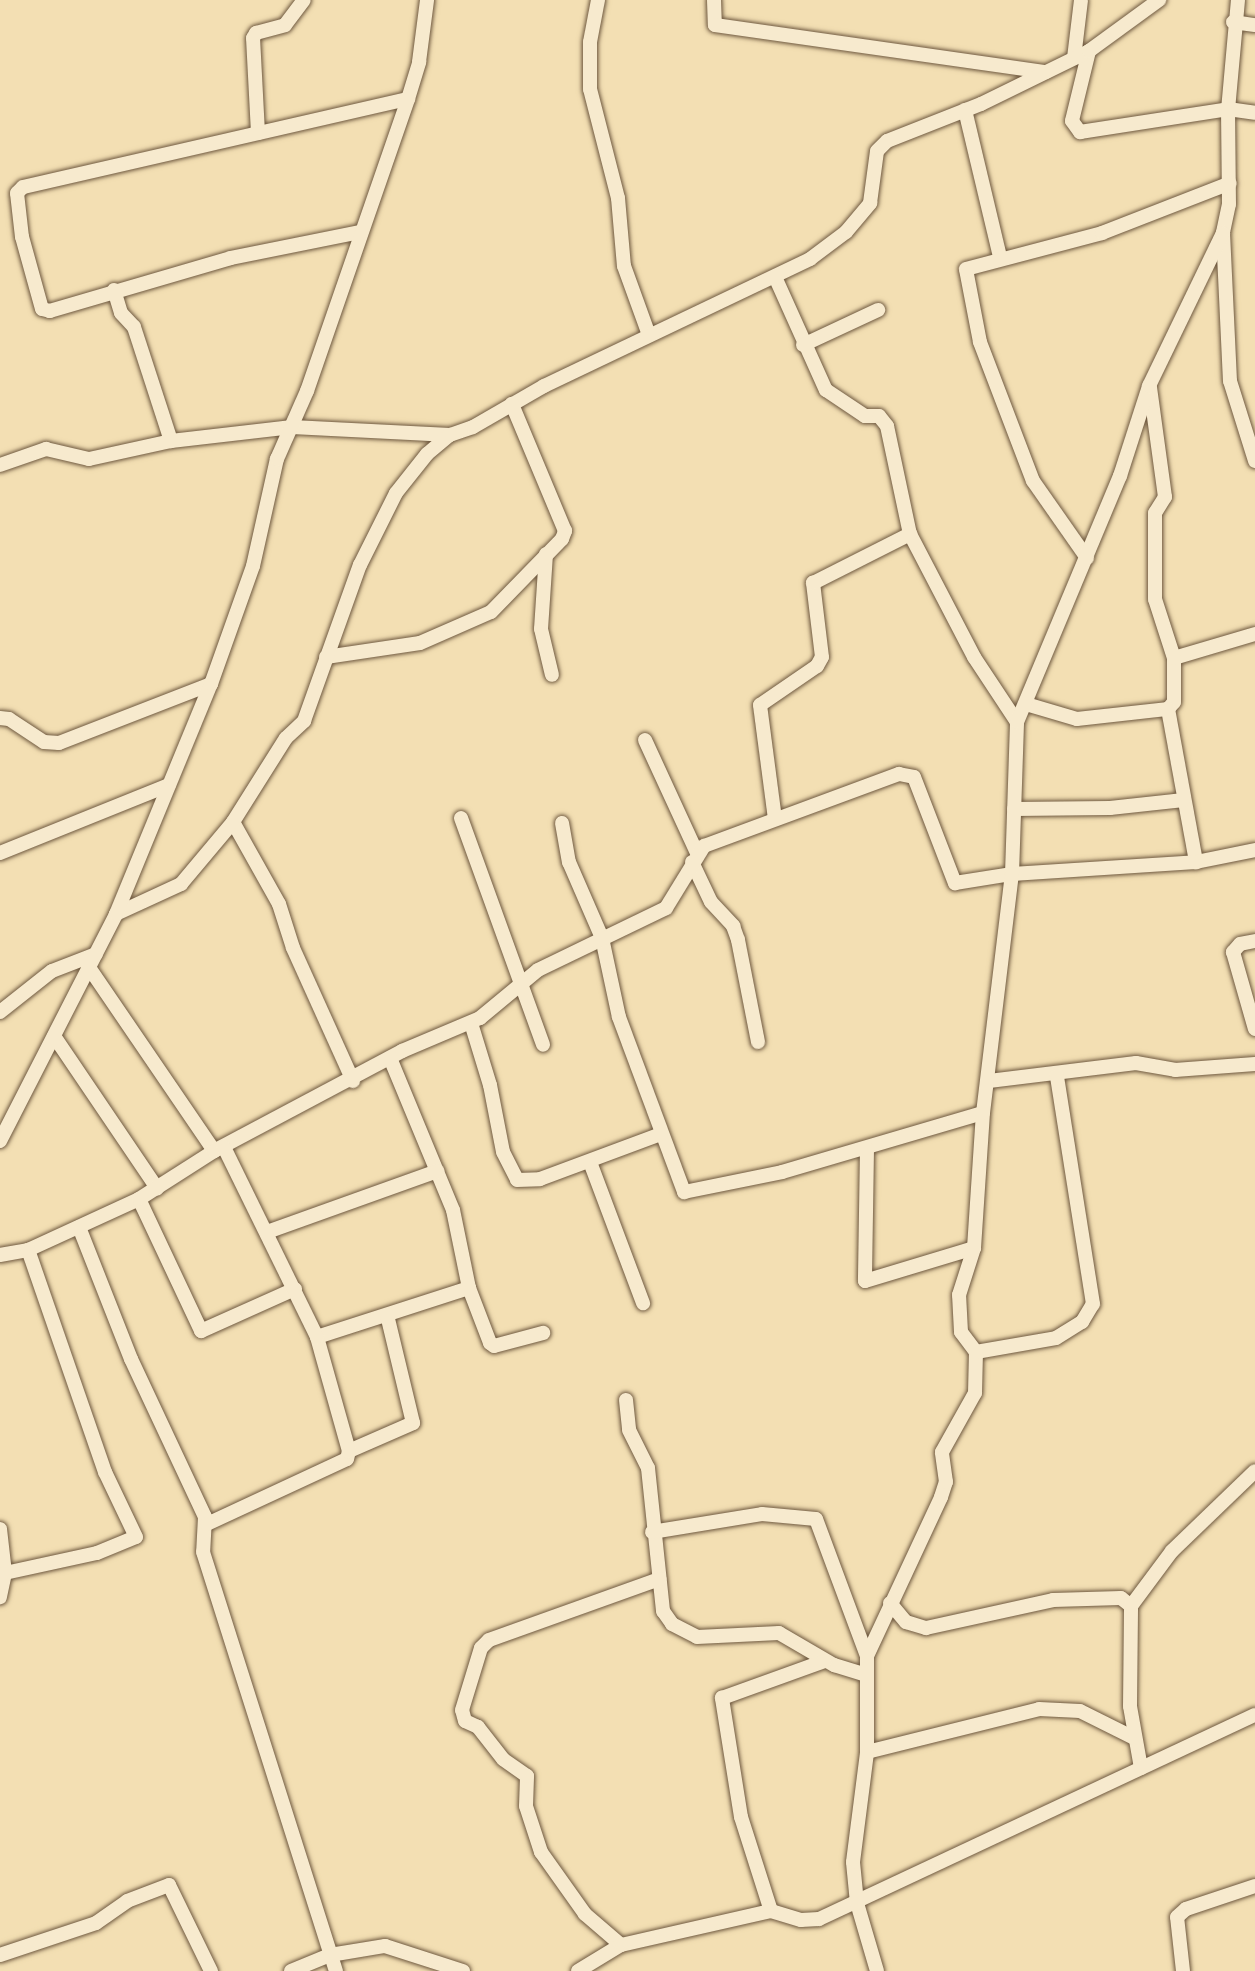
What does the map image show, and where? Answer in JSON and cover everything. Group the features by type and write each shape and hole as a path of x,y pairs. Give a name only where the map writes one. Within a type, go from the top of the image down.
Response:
{"street":[{"path":"258,133 253,38 256,33 285,25 304,0"},
{"path":"0,1142 116,914 211,684 253,566 277,459 292,427 408,99 419,62 427,0"},
{"path":"598,0 590,42 590,89 618,198 624,266 649,335"},
{"path":"714,0 715,24 1046,72"},
{"path":"1074,58 1081,0"},
{"path":"116,914 172,891 233,822 286,738 304,721 360,565 396,492 427,454 450,435 649,335 776,279 810,259 860,217 870,203 877,151 887,141 965,110 1089,51 1159,0"},
{"path":"1238,0 1233,22 1228,109 1230,183 1223,233 1230,381 1255,461"},
{"path":"1233,22 1255,25"},
{"path":"1089,51 1072,121 1080,132 1228,109 1255,113"},
{"path":"360,232 230,258 114,289 50,311 42,309 22,237 18,189 408,99"},
{"path":"965,110 1000,257"},
{"path":"1087,558 1033,481 980,342 966,269 1000,257 1102,233 1230,183"},
{"path":"877,1971 857,1903 853,1862 867,1752 867,1656 941,1497 946,1482 941,1458 975,1394 976,1352 961,1332 958,1295 974,1248 983,1113 989,1081 1012,874 1017,722 1087,558 1149,386 1223,233"},
{"path":"776,279 803,345 826,390 865,416 879,416 887,426 910,534 974,657 1017,722"},
{"path":"114,289 121,313 134,327 171,441"},
{"path":"803,345 878,310"},
{"path":"1149,386 1165,497 1155,513 1155,599 1174,658 1177,693 1168,709 1196,862"},
{"path":"326,657 421,643 485,615 546,554 565,531 512,404"},
{"path":"0,466 46,449 89,459 171,441 292,427 450,435"},
{"path":"775,819 760,705 817,666 822,657 813,583 910,534"},
{"path":"546,554 541,629 552,675"},
{"path":"1174,658 1255,634"},
{"path":"0,718 9,719 44,742 59,743 211,684"},
{"path":"1026,704 1077,719 1168,709"},
{"path":"645,740 711,902 733,926 758,1042"},
{"path":"0,1255 28,1250 139,1199 219,1149 353,1081 390,1058 471,1023 538,970 673,902 704,846 907,773 916,782 949,878 961,884 1012,874 1196,862 1255,850"},
{"path":"0,853 169,786"},
{"path":"1014,809 1110,808 1184,800"},
{"path":"461,818 543,1045"},
{"path":"233,822 279,904 293,948 353,1081"},
{"path":"562,823 569,862 602,938 619,1017 684,1192 867,1149 983,1113"},
{"path":"1255,941 1240,944 1233,952 1255,1029"},
{"path":"0,1012 52,971 92,960"},
{"path":"92,960 219,1149 267,1232 317,1336 349,1451 346,1459 207,1524"},
{"path":"471,1023 512,1176 517,1181 540,1179 661,1133"},
{"path":"54,1036 157,1188"},
{"path":"390,1058 453,1210 469,1288 490,1343 494,1346 543,1333"},
{"path":"989,1081 1057,1076 1136,1063 1175,1070 1255,1065"},
{"path":"976,1352 1056,1338 1082,1322 1093,1304 1057,1076"},
{"path":"867,1149 865,1280 974,1248"},
{"path":"590,1162 643,1303"},
{"path":"267,1232 437,1171"},
{"path":"139,1199 201,1331 295,1289"},
{"path":"79,1227 131,1359 181,1459 207,1524 203,1552 336,1971"},
{"path":"5,1573 97,1553 136,1537 105,1472 28,1250"},
{"path":"317,1336 469,1288"},
{"path":"349,1451 413,1423 387,1315"},
{"path":"626,1400 629,1430 648,1468 652,1532 663,1611 684,1632 697,1637 779,1633 825,1661 866,1675"},
{"path":"1141,1768 1130,1706 1131,1606 1172,1552 1255,1472"},
{"path":"652,1532 762,1514 816,1519 867,1656"},
{"path":"0,1528 5,1573 0,1597"},
{"path":"621,1945 585,1914 541,1852 526,1806 527,1776 503,1759 482,1731 465,1721 462,1710 481,1648 489,1640 659,1578"},
{"path":"890,1602 906,1622 926,1628 1053,1600 1121,1598 1131,1606"},
{"path":"771,1911 741,1817 722,1698 825,1661"},
{"path":"867,1752 1039,1709 1080,1711 1134,1738"},
{"path":"578,1971 621,1945 771,1911 801,1920 819,1919 1255,1715"},
{"path":"0,1955 96,1923 127,1901 169,1885 211,1971"},
{"path":"1183,1971 1177,1917 1186,1909 1255,1886"},
{"path":"291,1971 330,1955 389,1946 463,1971"}]}
